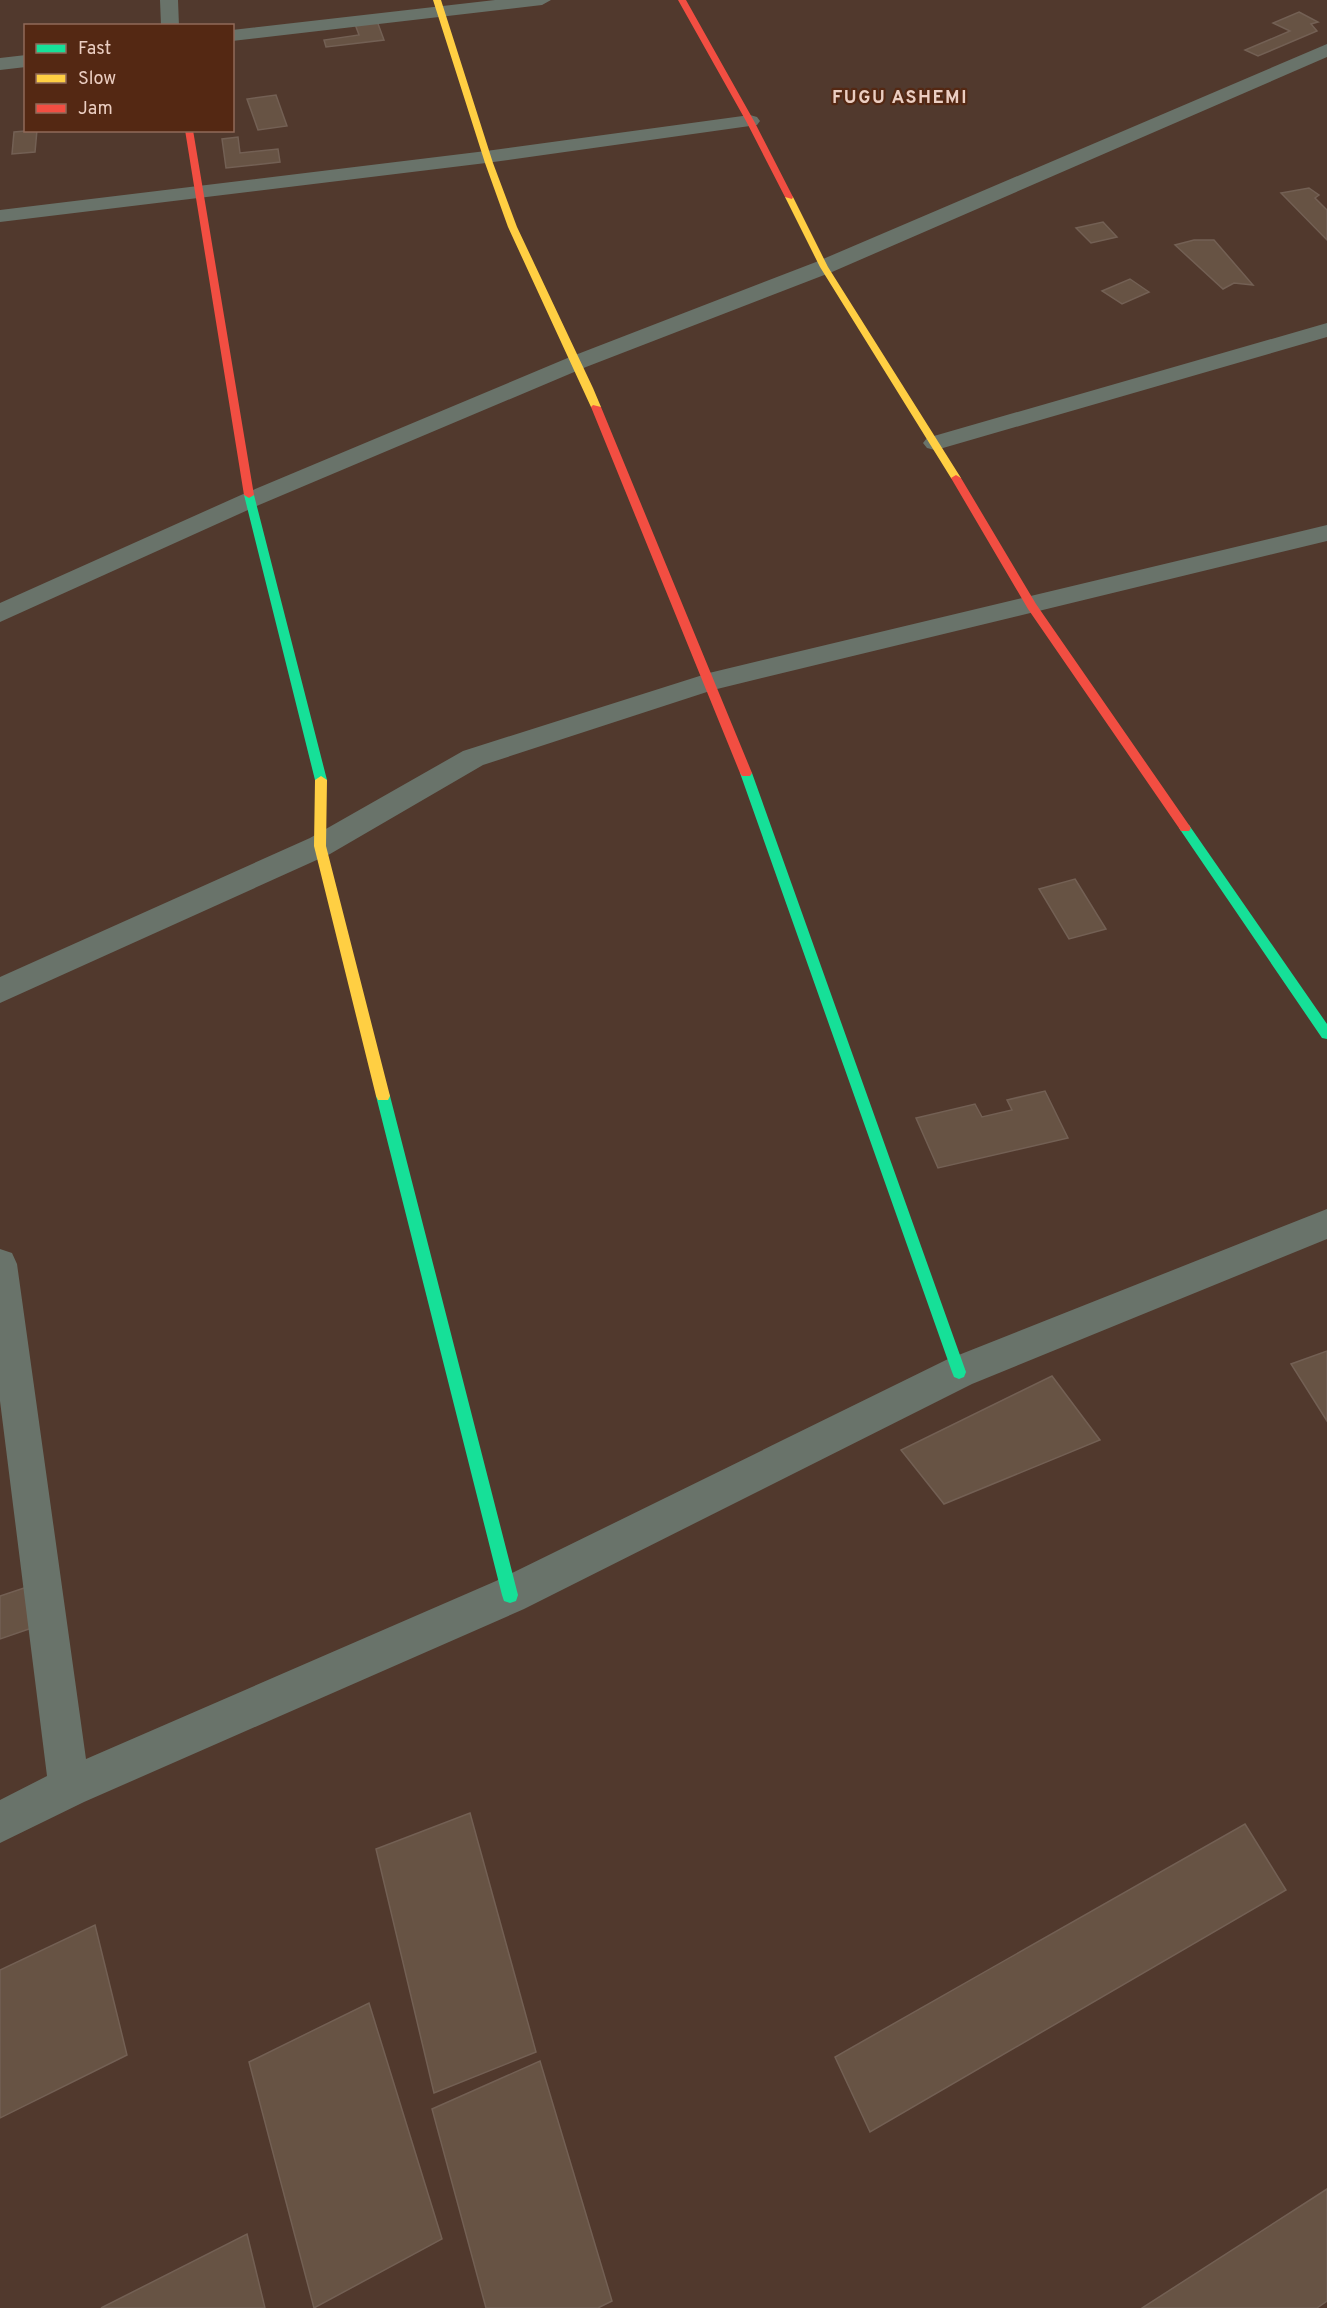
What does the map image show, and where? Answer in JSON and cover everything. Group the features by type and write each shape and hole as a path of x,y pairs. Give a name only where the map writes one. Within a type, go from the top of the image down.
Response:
{"street":[{"path":"169,0 170,24"},
{"path":"234,36 439,6 542,0"},
{"path":"682,0 750,121 824,267 935,443 1032,606 1327,1034"},
{"path":"439,6 486,157 526,258 578,362 734,741 959,1372"},
{"path":"0,613 250,500 578,362 824,267 1327,50"},
{"path":"0,64 24,61"},
{"path":"0,216 198,190 486,157 750,121"},
{"path":"189,132 250,500 321,775 320,846 510,1595"},
{"path":"935,443 1327,330"},
{"path":"0,991 320,846 473,758 709,682 875,641 1032,606 1327,533"},
{"path":"0,1822 69,1787 510,1595 959,1372 1327,1224"},
{"path":"0,1264 69,1787"}],"building":[{"path":"1299,12 1318,22 1311,24 1317,31 1258,56 1245,50 1290,31 1273,23"},
{"path":"377,21 384,40 326,47 324,40 359,35 355,24"},
{"path":"276,95 287,126 258,130 247,99"},
{"path":"14,132 37,132 35,152 12,154"},
{"path":"238,137 240,153 278,149 280,162 226,168 222,139"},
{"path":"1309,188 1319,195 1315,198 1327,210 1327,240 1281,193"},
{"path":"1103,222 1117,237 1091,243 1076,228"},
{"path":"1194,240 1214,240 1253,285 1234,283 1223,289 1175,245"},
{"path":"1130,279 1149,292 1122,304 1102,291"},
{"path":"1075,879 1106,929 1069,939 1039,889"},
{"path":"1045,1091 1068,1138 938,1168 916,1118 975,1104 982,1117 1012,1110 1007,1100"},
{"path":"1327,1351 1327,1421 1291,1364"},
{"path":"1052,1376 1100,1440 944,1504 901,1450"},
{"path":"27,1587 32,1628 0,1639 0,1596"},
{"path":"470,1813 536,2052 434,2093 376,1849"},
{"path":"1245,1824 1286,1890 870,2132 835,2057"},
{"path":"95,1925 127,2055 0,2118 0,1970"},
{"path":"369,2003 442,2239 314,2308 249,2062"},
{"path":"540,2061 612,2301 598,2308 486,2308 432,2109"},
{"path":"1327,2189 1327,2301 1317,2308 1142,2308"},
{"path":"247,2234 265,2308 101,2308"}],"traffic: fast":[{"path":"249,495 321,780"},
{"path":"746,773 959,1372"},
{"path":"1185,828 1327,1034"},
{"path":"383,1096 510,1595"}],"traffic: slow":[{"path":"437,0 489,163 513,227 596,407"},
{"path":"789,197 824,267 956,478"},
{"path":"321,780 320,846 383,1096"}],"traffic: jam":[{"path":"682,0 750,121 789,197"},
{"path":"189,132 249,495"},
{"path":"596,407 746,773"},
{"path":"956,478 1032,606 1185,828"}],"district":[{"name":"FUGU ASHEMI","path":"900,97"}]}
